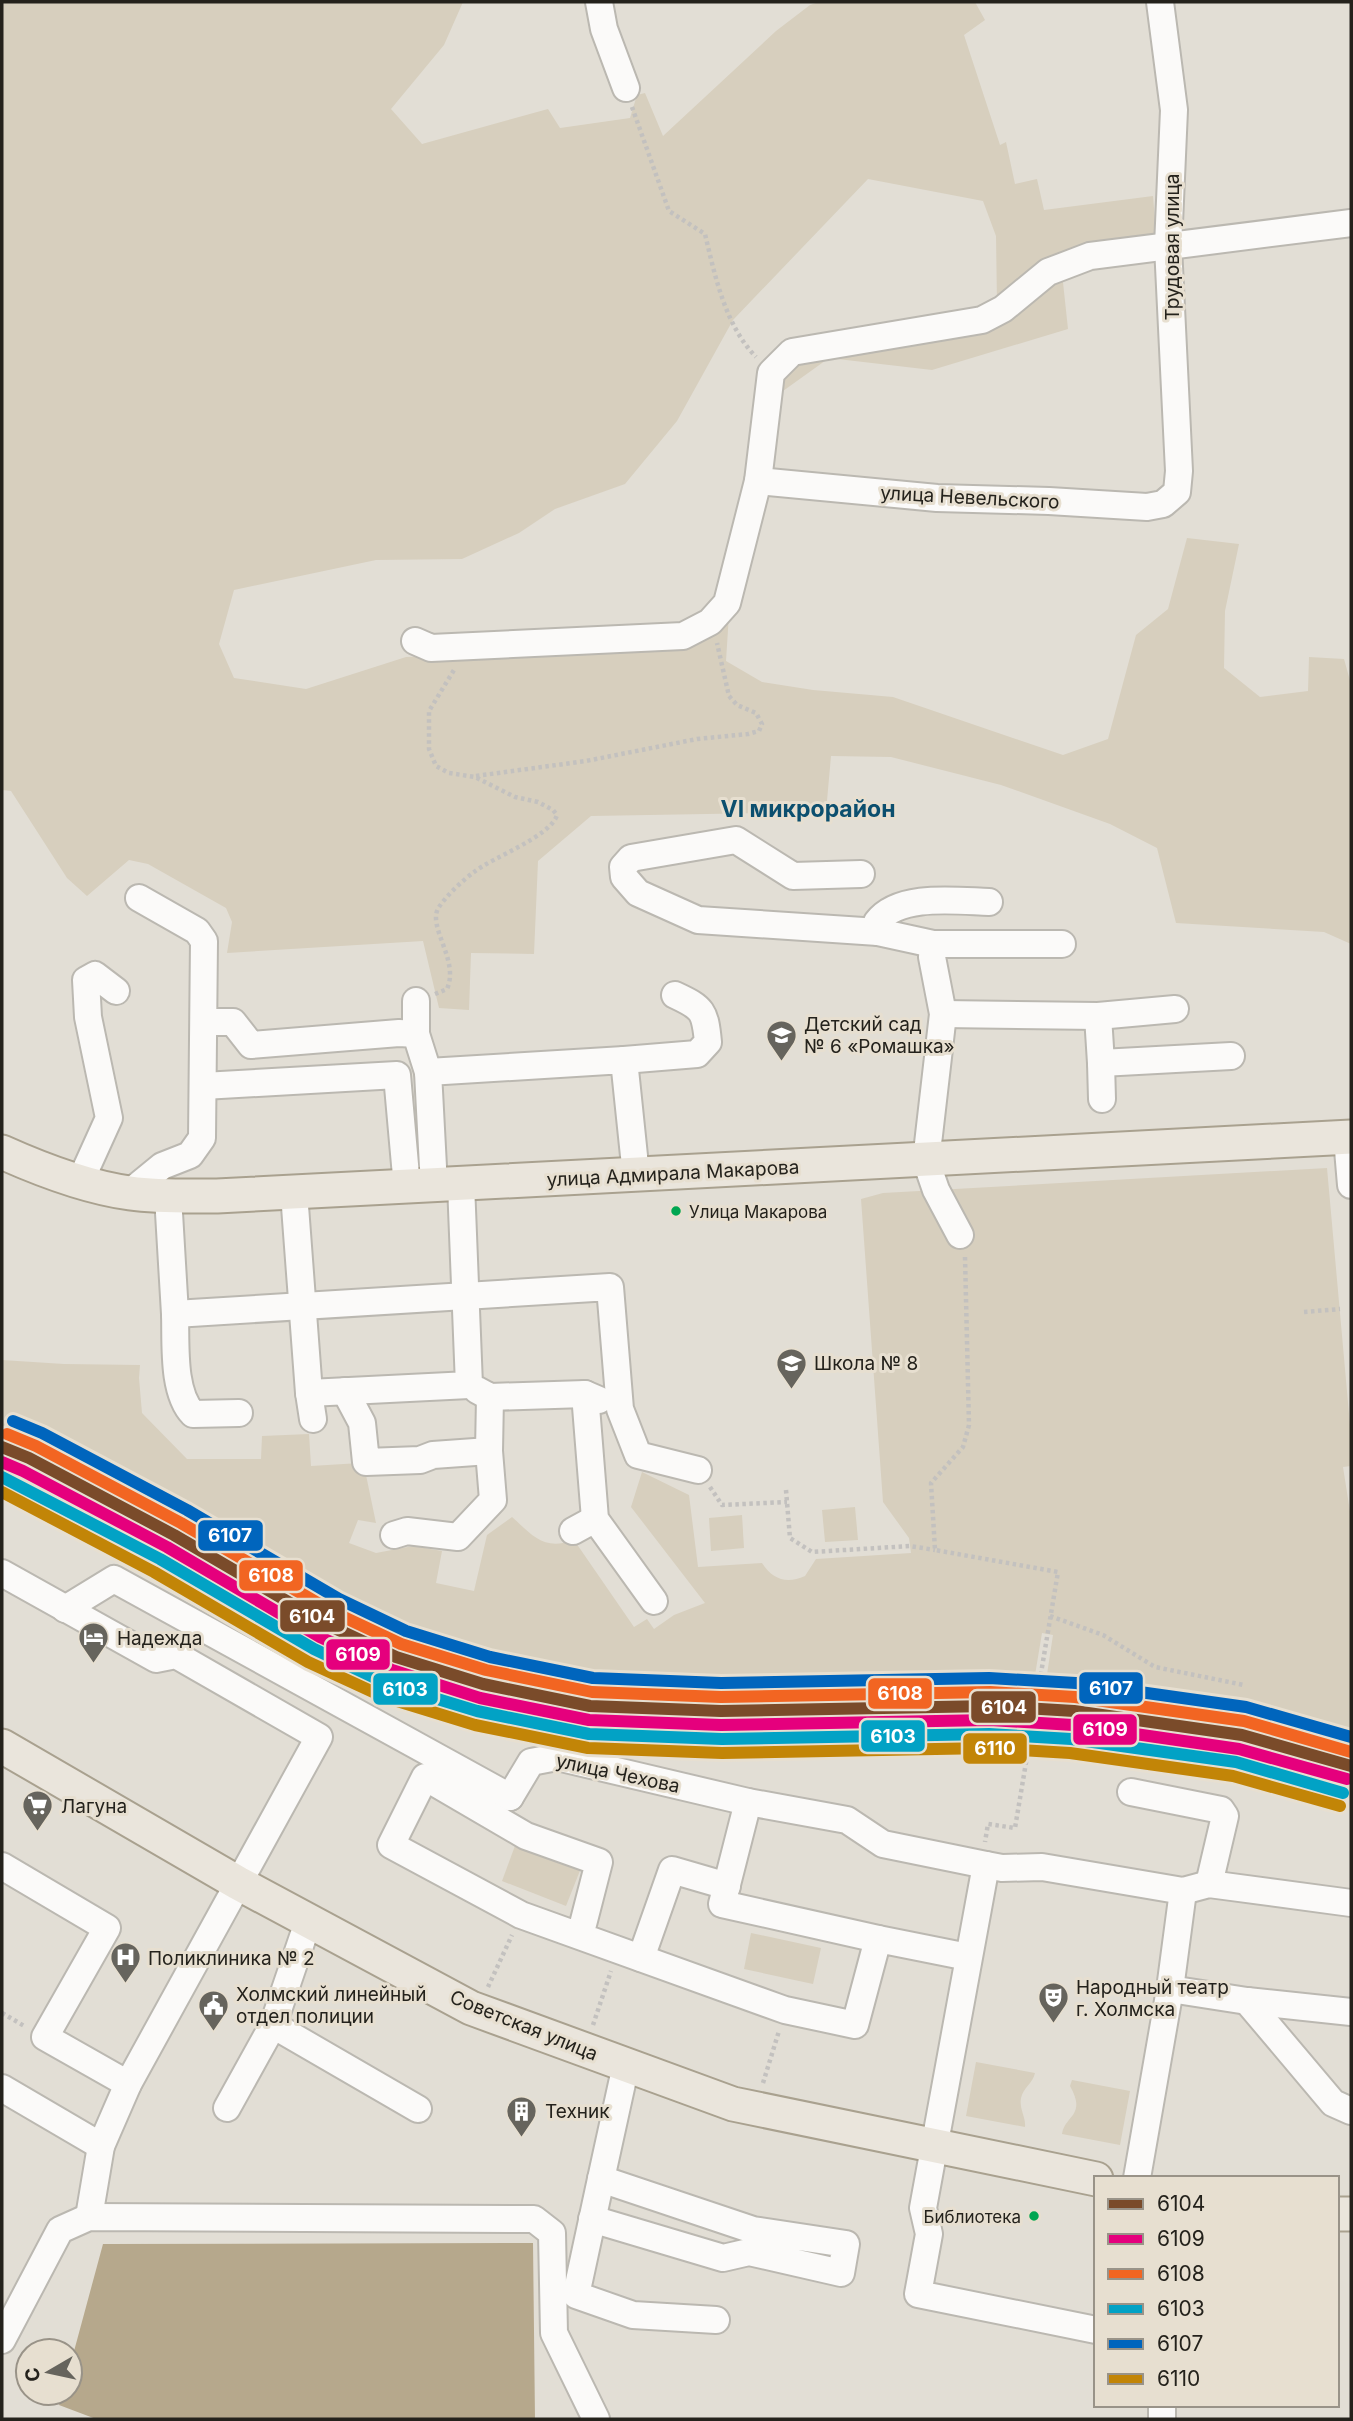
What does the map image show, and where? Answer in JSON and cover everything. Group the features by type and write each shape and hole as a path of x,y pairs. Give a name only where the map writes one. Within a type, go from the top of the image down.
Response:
{"main road":[{"name":"улица Адмирала Макарова","path":"2,1152 80,1182 129,1193 167,1196 295,1193 1349,1137"},
{"name":"Советская улица","path":"2,1746 238,1883 471,2008 733,2104 1094,2179"}],"street":[{"path":"599,2 604,29 626,88"},
{"name":"Трудовая улица","path":"1160,2 1174,110 1168,246 1179,471 1177,492"},
{"path":"415,641 431,648 683,636 710,622 727,603 758,481 771,373 792,352 982,320 1003,309 1048,272 1090,256 1351,223"},
{"name":"улица Невельского","path":"758,481 937,498 1147,507 1163,504 1177,492"},
{"path":"861,874 793,876 736,840 631,858 623,867 624,877 638,893 698,920 878,932 933,944 1062,944"},
{"path":"129,1193 162,1166 190,1155 202,1138 204,941 197,931 139,898"},
{"path":"878,932 877,922 884,912 929,900 989,902"},
{"path":"933,944 932,957 943,1014 926,1161 936,1189 960,1235"},
{"path":"80,1182 109,1118 88,1017 86,980 95,975 116,991"},
{"path":"428,1072 697,1054 708,1042 706,1019 695,1005 675,995"},
{"path":"416,1001 416,1034 428,1072 434,1186"},
{"path":"943,1014 1098,1016 1175,1009"},
{"path":"1098,1016 1102,1099"},
{"path":"204,1022 233,1022 251,1045 398,1033 416,1034"},
{"path":"1101,1063 1231,1056"},
{"path":"624,1060 636,1175"},
{"path":"203,1086 397,1075 434,1186 466,1296 489,1451 493,1500 458,1537 407,1531 394,1535"},
{"path":"1349,1137 1351,1185"},
{"path":"295,1193 311,1406 345,1391 480,1391 585,1394 620,1409"},
{"path":"167,1196 176,1358 183,1404 193,1414 239,1413"},
{"path":"175,1314 610,1287 620,1409 638,1455 698,1470"},
{"path":"345,1391 362,1423 366,1462 420,1460 433,1455 489,1451"},
{"path":"585,1394 584,1525 654,1601"},
{"path":"2,1573 156,1659 176,1655 319,1737 128,2084 101,2146 89,2217"},
{"path":"65,1609 114,1579 510,1797 526,1836"},
{"name":"улица Чехова","path":"510,1797 531,1762 557,1757 748,1802 847,1820 883,1844 1002,1868 1042,1867 1183,1891"},
{"path":"580,1936 599,1862 526,1836 425,1777 391,1845 522,1915 629,1954 785,2010 855,2025 878,1939"},
{"path":"1131,1792 1221,1810 1225,1816 1209,1884"},
{"path":"748,1802 722,1904 968,1957"},
{"path":"986,1865 923,2208 929,2234 918,2294 1094,2330"},
{"path":"2,1866 107,1928 45,2038 128,2084"},
{"path":"629,1954 672,1870 727,1886"},
{"path":"1137,2176 1170,1989 1183,1891 1209,1884 1351,1903"},
{"path":"227,2108 273,2025 308,1922"},
{"path":"1170,1989 1247,2001 1351,2012"},
{"path":"1247,2001 1333,2104 1351,2110"},
{"path":"273,2025 418,2109"},
{"path":"626,2065 576,2295 633,2315 716,2320"},
{"path":"2,2088 101,2146"},
{"path":"592,2218 723,2258 749,2252 841,2273 846,2244 752,2230 601,2179"},
{"path":"2,2340 60,2230 89,2217 534,2219 552,2233 554,2333 596,2419"}],"path":[{"path":"626,88 669,211 705,233 717,287 745,346 771,373"},
{"path":"445,647 453,659 454,671 429,711 429,749 436,766 449,773 475,777 759,731 762,724 756,713 737,705 729,696 710,622"},
{"path":"416,1001 447,989 451,979 449,958 436,923 438,908 473,872 540,833 554,822 556,815 554,810 538,802 515,797 475,777"},
{"path":"935,1550 931,1483 963,1447 969,1425 964,1251 960,1235"},
{"path":"1304,1312 1339,1309"},
{"path":"698,1470 722,1505 787,1502"},
{"path":"786,1490 790,1538 812,1552 910,1546 1058,1572 1015,1828 988,1824 986,1836"},
{"path":"1050,1616 1103,1636 1155,1667 1244,1685"},
{"path":"485,1994 522,1915"},
{"path":"592,2028 629,1954"},
{"path":"761,2089 785,2010"}],"shaded area":[{"path":"2,2 463,2 444,45 391,109 422,144 548,109 560,128 630,118 637,95 645,93 663,136 776,31 810,5 819,2 975,2 985,20 964,35 1000,145 1006,142 1015,184 1037,179 1044,210 1153,196 1156,232 1148,243 997,303 996,236 983,201 868,179 733,320 677,421 625,484 555,509 519,533 462,559 376,560 234,590 219,644 234,678 306,689 406,657 676,647 729,614 726,661 762,682 813,690 893,697 1063,755 1108,739 1136,635 1168,609 1187,538 1239,544 1225,611 1224,668 1260,697 1308,691 1309,657 1344,659 1351,684 1351,944 1324,932 1176,923 1157,848 1110,824 1001,785 891,757 831,756 826,812 591,816 538,861 534,954 471,953 469,1010 439,1008 423,941 227,953 232,922 226,908 148,864 129,860 87,896 67,878 11,791 2,790"},
{"path":"1062,273 1068,329 932,370 829,358 783,391 786,373 798,357 984,328"},
{"path":"1327,1168 1351,1436 1351,1466 1343,1467 1351,1518 1351,1753 1218,1718 1044,1694 1053,1635 1042,1633 1032,1693 720,1693 593,1685 492,1665 400,1637 34,1444 2,1432 2,1360 140,1365 142,1413 187,1459 261,1459 262,1436 309,1434 311,1466 360,1463 366,1475 376,1523 358,1520 349,1543 376,1553 413,1546 442,1551 436,1583 474,1591 487,1535 512,1517 533,1536 547,1543 574,1540 634,1627 647,1619 654,1629 674,1615 705,1603 631,1507 642,1472 689,1495 698,1567 762,1563 776,1577 792,1580 805,1576 816,1559 911,1553 909,1538 883,1502 861,1199 883,1193"},
{"path":"855,1507 858,1540 825,1542 822,1510"},
{"path":"742,1515 744,1548 711,1551 709,1518"},
{"path":"516,1843 581,1868 566,1906 502,1881"},
{"path":"751,1933 821,1948 813,1984 744,1969"},
{"path":"976,2062 1035,2073 1021,2098 1025,2127 966,2116"},
{"path":"1072,2080 1130,2091 1120,2145 1062,2134 1076,2109 1075,2096 1070,2086"},
{"path":"533,2243 535,2419 96,2419 64,2407 84,2407 84,2337 78,2337 103,2244"}],"transit line":[{"name":"6107","path":"13,1421 42,1433 187,1510 339,1599 406,1631 490,1657 593,1678 721,1683 989,1678 1076,1683 1246,1707 1351,1737"},
{"name":"6108","path":"7,1434 36,1446 181,1523 333,1612 401,1644 486,1670 592,1692 721,1697 990,1692 1075,1697 1244,1721 1351,1752"},
{"name":"6104","path":"2,1447 29,1458 174,1535 326,1624 396,1657 483,1684 590,1706 721,1711 990,1706 1074,1711 1242,1735 1351,1766"},
{"name":"6109","path":"2,1462 167,1547 320,1637 392,1670 480,1698 589,1720 721,1725 990,1720 1073,1725 1239,1749 1347,1779"},
{"name":"6103","path":"2,1477 160,1559 314,1649 388,1684 477,1711 589,1734 722,1739 989,1734 1071,1739 1236,1762 1343,1793"},
{"name":"6110","path":"2,1492 154,1572 308,1662 384,1697 475,1725 588,1748 722,1753 989,1748 1070,1753 1233,1776 1340,1806"}],"place":[{"name":"Детский сад № 6 «Ромашка»","path":"781,1062"},
{"name":"Улица Макарова","path":"676,1211"},
{"name":"Школа № 8","path":"791,1390"},
{"name":"Надежда","path":"94,1665"},
{"name":"Лагуна","path":"38,1833"},
{"name":"Поликлиника № 2","path":"125,1985"},
{"name":"Народный театр г. Холмска","path":"1053,2025"},
{"name":"Холмский линейный отдел полиции","path":"213,2032"},
{"name":"Техник","path":"522,2138"},
{"name":"Библиотека","path":"1034,2216"}],"district":[{"name":"VI микрорайон","path":"808,809"}]}
